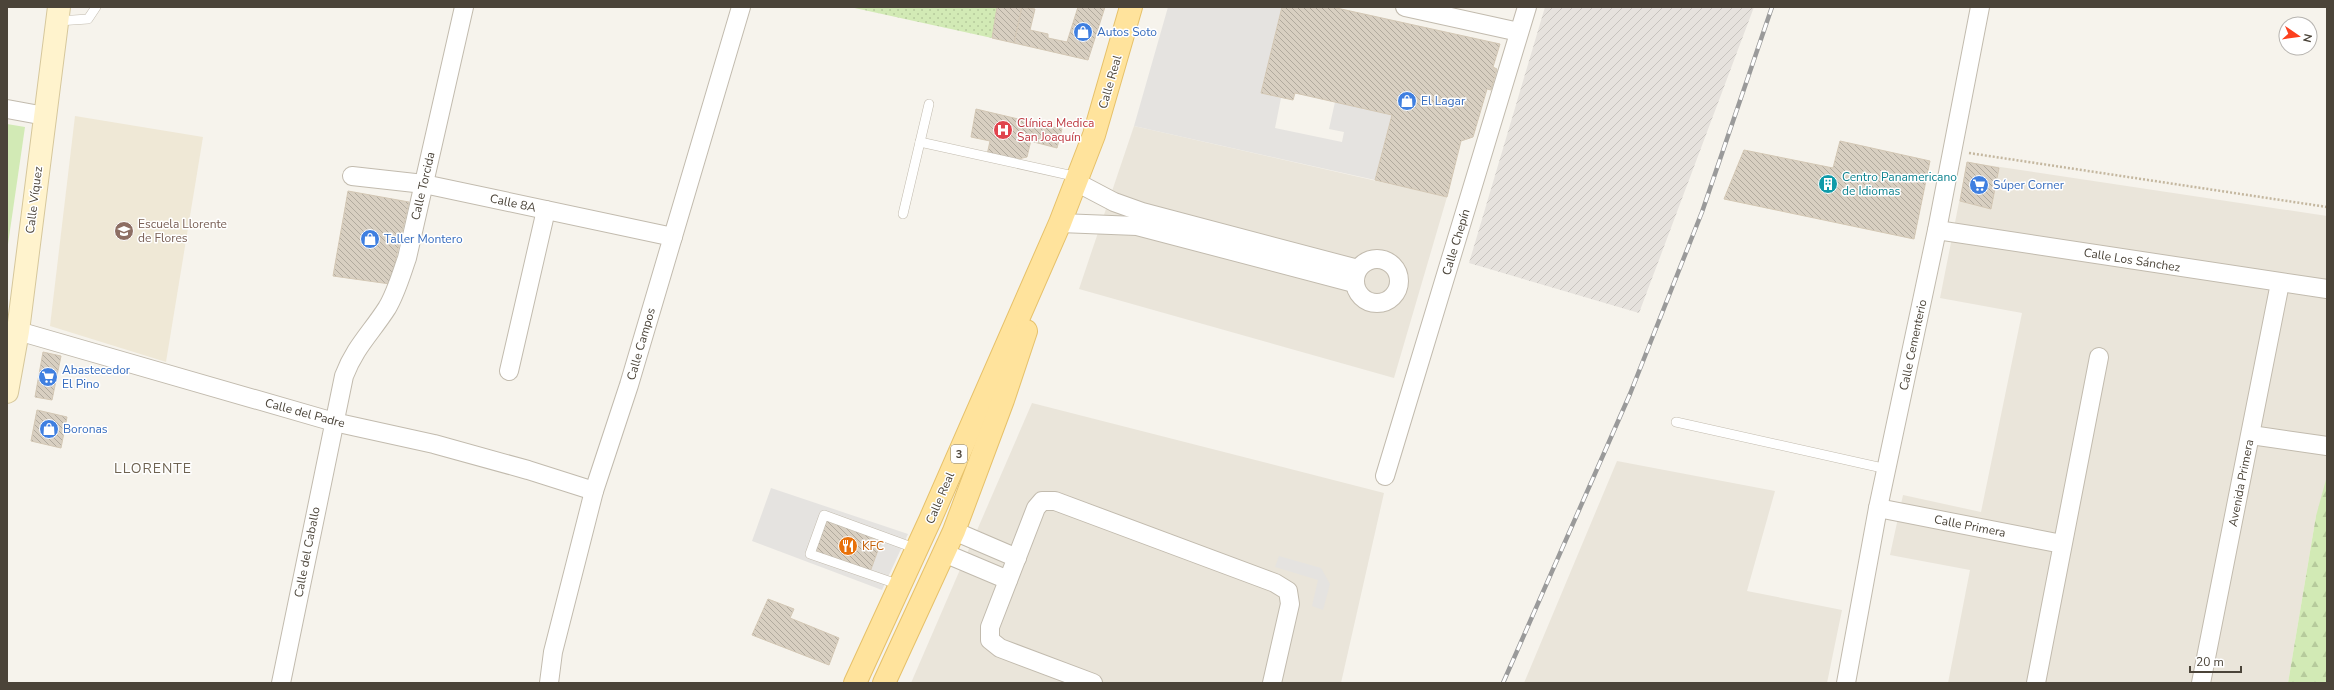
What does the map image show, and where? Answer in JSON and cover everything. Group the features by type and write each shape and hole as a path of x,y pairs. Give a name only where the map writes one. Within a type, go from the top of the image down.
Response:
{"main road":[{"name":"Calle Real","path":"858,680 1060,223 1105,100 1131,7"},
{"name":"Calle Víquez","path":"7,392 58,14"},
{"name":"Calle Real","path":"884,683 954,531 1003,400 1060,223"}],"street":[{"name":"Calle Torcida","path":"334,422 344,376 350,359 388,307 398,285 424,184 464,7"},
{"name":"Calle Campos","path":"549,683 553,652 594,491 629,385 741,7"},
{"path":"1404,7 1519,32"},
{"name":"Calle Chepín","path":"1385,476 1526,7"},
{"name":"Calle Cementerio","path":"1846,683 1878,508 1937,230 1980,7"},
{"path":"7,109 45,116"},
{"name":"Calle 8A","path":"352,176 424,184 673,237"},
{"path":"1077,180 1140,219"},
{"path":"509,371 546,210"},
{"path":"1060,223 1140,219 1356,276"},
{"name":"Calle Los Sánchez","path":"1937,230 2327,289"},
{"name":"Avenida Primera","path":"2201,683 2280,283"},
{"name":"Calle del Padre","path":"14,336 334,422 441,446 528,470 594,491"},
{"path":"2036,683 2099,357"},
{"name":"Calle del Caballo","path":"281,683 334,422"},
{"path":"2251,435 2327,446"},
{"path":"1093,683 1000,648 990,640 990,627 1036,508 1042,501 1055,501 1275,583 1288,591 1290,604 1272,683"},
{"name":"Calle Primera","path":"1878,508 2062,544"},
{"path":"954,531 1017,558"},
{"path":"944,553 1008,580"}],"lane":[{"path":"58,14 88,19 96,7"},
{"path":"903,214 929,104"},
{"path":"920,142 1077,180"},
{"path":"1676,422 1887,469"},
{"path":"900,586 810,554 824,515 917,549"}],"path":[{"path":"1953,151 2327,207"}],"shaded area":[{"path":"1168,7 1282,7 1261,93 1281,98 1275,128 1342,142 1344,132 1329,129 1335,102 1392,115 1375,180 1134,126"},
{"path":"1545,7 1754,7 1639,313 1469,263"},
{"name":"Escuela Llorente de Flores","path":"75,116 203,137 166,362 50,326"},
{"path":"1134,126 1447,197 1394,378 1079,289"},
{"path":"1967,162 2327,216 2327,518 2316,516 2288,683 1948,683 1970,570 1890,555 1903,495 1981,512 2022,313 1940,298"},
{"path":"1032,403 1384,493 1341,683 911,683"},
{"path":"1617,461 1775,491 1747,591 1842,610 1827,683 1524,683"},
{"path":"771,488 908,534 882,590 752,541"},
{"path":"1279,556 1321,568 1330,584 1323,610 1312,606 1318,580 1275,567"}],"green space":[{"path":"850,7 997,7 992,38"},
{"path":"7,124 25,127 7,251"},
{"path":"2327,476 2327,683 2288,683 2316,516"}],"building":[{"path":"997,7 1022,7 1014,43 992,38"},
{"name":"Autos Soto","path":"1022,7 1035,9 1030,30 1048,34 1048,38 1067,42 1078,7 1105,7 1088,60 1014,43"},
{"name":"El Lagar","path":"1282,7 1332,7 1500,44 1493,67 1497,69 1491,90 1487,89 1473,137 1461,141 1447,197 1375,180 1392,115 1295,93 1293,100 1261,93"},
{"name":"Clínica Medica San Joaquín","path":"976,109 1035,123 1027,157 1014,160 987,155 990,141 971,137"},
{"path":"1035,123 1062,129 1057,148 1030,141"},
{"name":"Centro Panamericano de Idiomas","path":"1840,141 1930,161 1914,239 1724,199 1744,150 1833,168"},
{"name":"Súper Corner","path":"1967,162 1999,168 1991,209 1960,201"},
{"name":"Taller Montero","path":"348,191 409,202 390,284 333,276"},
{"name":"Abastecedor El Pino","path":"43,352 61,356 52,400 35,397"},
{"name":"Boronas","path":"37,410 67,417 61,448 31,441"},
{"name":"KFC","path":"826,520 882,539 870,572 815,552"},
{"path":"768,599 794,609 790,618 839,638 829,665 752,635"}],"railway":[{"path":"1503,683 1630,394 1702,212 1772,7"}],"place":[{"name":"Autos Soto","path":"1083,32"},
{"name":"El Lagar","path":"1407,101"},
{"name":"Clínica Medica San Joaquín","path":"1003,130"},
{"name":"Centro Panamericano de Idiomas","path":"1828,184"},
{"name":"Súper Corner","path":"1979,185"},
{"name":"Escuela Llorente de Flores","path":"124,231"},
{"name":"Taller Montero","path":"370,239"},
{"name":"Abastecedor El Pino","path":"48,377"},
{"name":"Boronas","path":"49,429"},
{"name":"KFC","path":"848,546"}],"district":[{"name":"LLORENTE","path":"153,468"}]}
